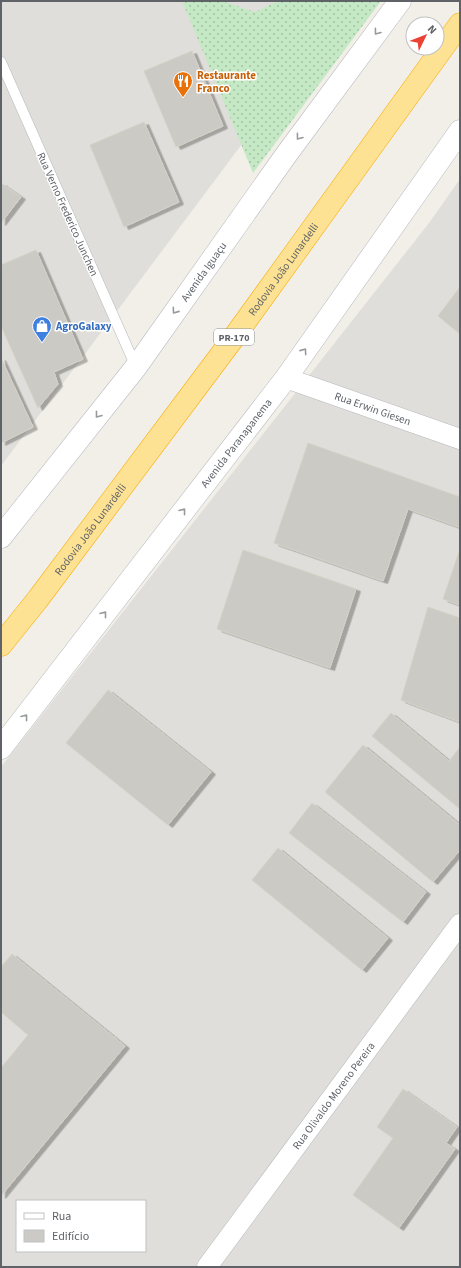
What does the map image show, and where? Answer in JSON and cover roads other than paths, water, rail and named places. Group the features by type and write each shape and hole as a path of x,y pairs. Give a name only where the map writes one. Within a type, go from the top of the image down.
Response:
{"highway":[{"name":"Rodovia João Lunardelli","path":"1,645 38,599 232,340 460,24"}],"street":[{"name":"Avenida Iguaçu","path":"1,537 136,367 286,154 400,1"},
{"name":"Avenida Paranapanema","path":"1,748 286,378 460,131"},
{"name":"Rua Erwin Giesen","path":"286,378 460,438"},
{"name":"Rua Olivaldo Moreno Pereira","path":"207,1267 460,924"}],"lane":[{"name":"Rua Verno Frederico Junchen","path":"1,62 136,367"}],"place":[{"name":"Restaurante Franco","path":"183,98"},
{"name":"AgroGalaxy","path":"42,343"}]}
